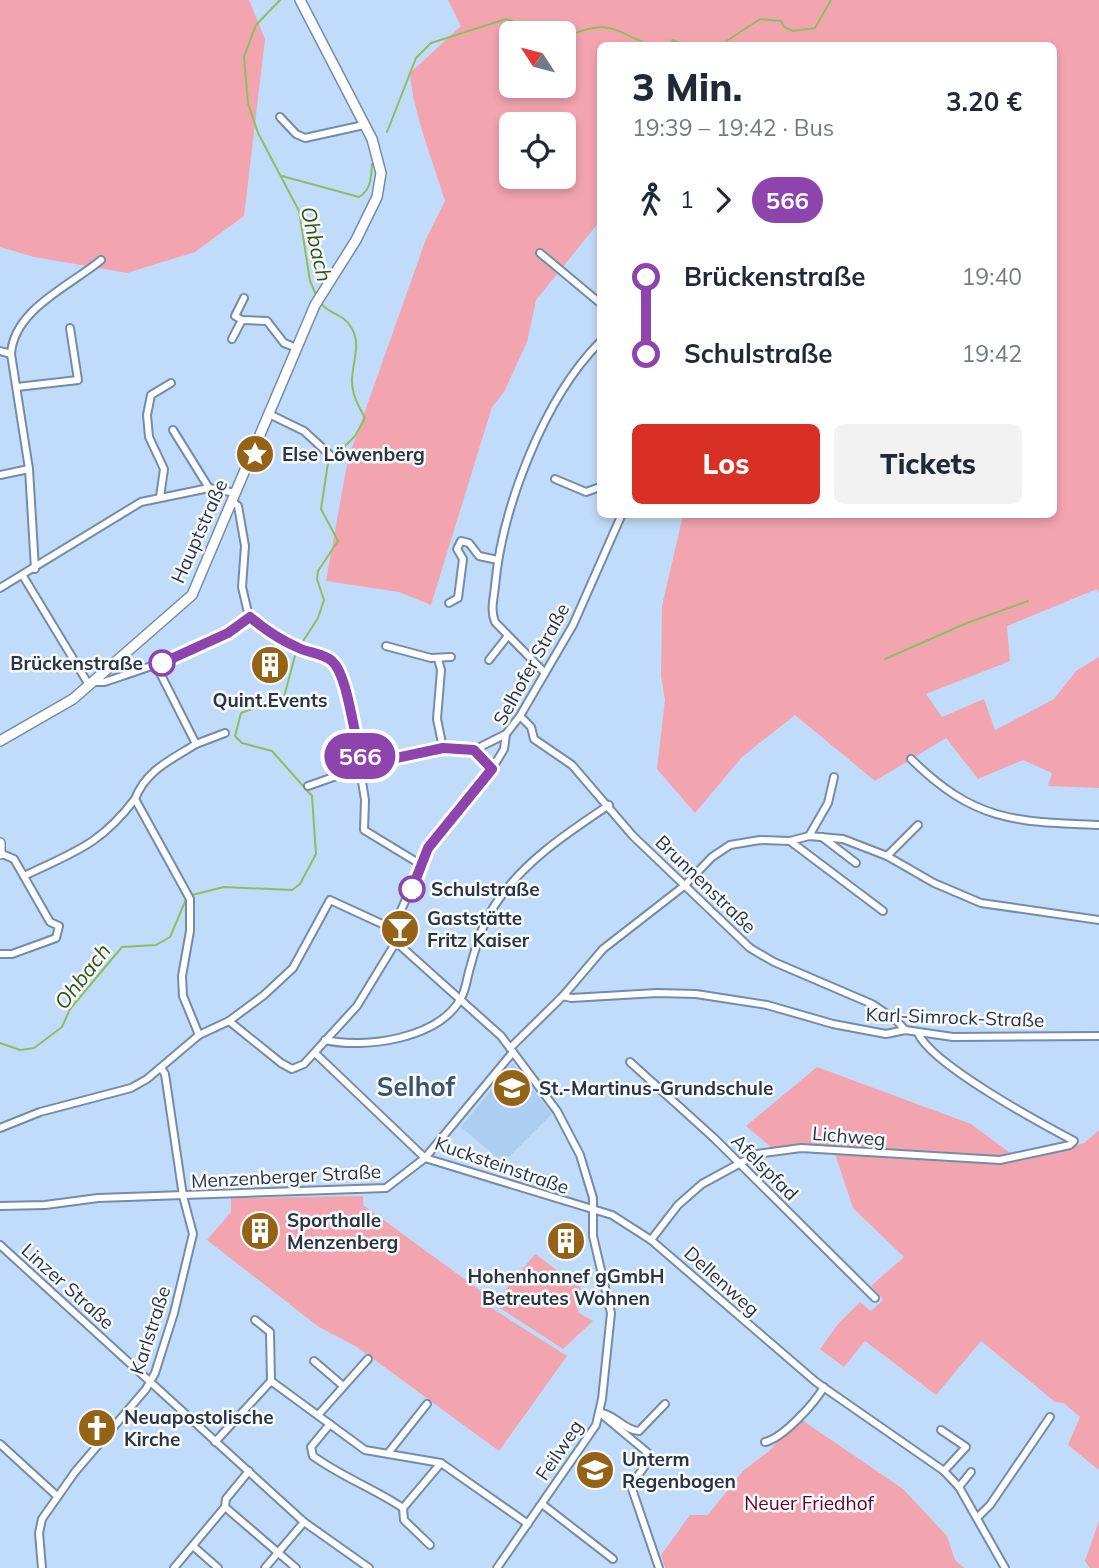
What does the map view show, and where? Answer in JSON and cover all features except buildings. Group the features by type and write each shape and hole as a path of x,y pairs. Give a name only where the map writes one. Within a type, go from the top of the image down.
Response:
{"main road":[{"name":"Hauptstraße","path":"0,741 64,705 92,684 192,595 315,305 370,213 379,190 381,173 377,153 300,0"},
{"path":"0,843 0,854"}],"street":[{"path":"280,117 296,134 305,138 364,125"},
{"path":"540,253 597,300"},
{"path":"35,569 29,469 11,354 12,338 21,324 43,303 101,260"},
{"path":"244,298 235,316 242,320 267,321 284,343 297,348"},
{"path":"232,339 242,320"},
{"path":"17,387 78,380 70,328"},
{"path":"545,673 506,638 491,612 498,560 506,530 541,434 568,381 597,346"},
{"path":"0,351 11,354"},
{"path":"160,497 164,469 149,437 147,415 151,395 171,383"},
{"path":"269,414 304,431 330,455"},
{"path":"173,430 209,488"},
{"path":"0,475 29,469"},
{"path":"555,479 586,492 597,488"},
{"path":"0,588 35,569 124,511 160,497 209,488 235,497 244,546 242,587 250,617 299,648 328,658 339,669 344,681 355,744 362,767 364,830 420,864"},
{"name":"Selhofer Straße","path":"393,929 412,889 420,864 446,822 492,769 504,748 506,734 520,716 573,625 620,518"},
{"path":"449,603 458,598 463,559 457,549 461,541 469,543 479,556 498,560"},
{"path":"23,576 92,684 156,665 228,633 250,617"},
{"path":"489,660 506,638"},
{"path":"386,646 438,659 451,657"},
{"path":"438,659 438,719 443,748"},
{"path":"156,665 196,744"},
{"name":"Brunnenstraße","path":"520,716 531,727 534,739 572,765 633,836 750,948 861,998 892,1017 905,1030"},
{"path":"24,876 96,841 116,824 135,799 142,783 157,768 196,744 225,733"},
{"path":"308,786 362,767 443,748 474,750 506,734"},
{"path":"474,750 492,769"},
{"path":"911,759 953,797 981,809 1032,822 1099,825"},
{"path":"809,836 828,803 834,776"},
{"path":"135,799 188,896 190,931 182,976 183,996 199,1035"},
{"path":"325,1040 357,1044 393,1040 438,1021 462,998 481,927 499,898 538,856 609,805"},
{"path":"887,856 918,825"},
{"name":"Menzenberger Straße","path":"0,1206 45,1205 98,1198 386,1188 425,1158 511,1050 603,949 684,886 712,857 730,845 760,840 790,841 809,836 843,839 887,856 934,883 981,903 1099,920"},
{"path":"820,836 856,863"},
{"path":"790,841 883,911"},
{"path":"0,854 14,859 50,922 59,926 56,938 12,954 0,954"},
{"path":"0,1128 40,1112 131,1088 161,1068 199,1035 229,1021 264,995 293,968 330,900 393,929 396,942 462,998 511,1050 568,1129 587,1175 593,1199 593,1236 611,1313 600,1413"},
{"path":"229,1021 281,1063 292,1069 304,1064 357,1006 396,942"},
{"name":"Karl-Simrock-Straße","path":"562,997 696,994 766,1005 856,1030 886,1034 905,1030 953,1037 1099,1036"},
{"name":"Lichweg","path":"651,1240 678,1205 702,1184 737,1162 757,1154 802,1148 1000,1160 1070,1145 1073,1141 974,1081 930,1050 918,1032"},
{"name":"Kucksteinstraße","path":"315,1053 425,1158 592,1211"},
{"name":"Afelspfad","path":"630,1062 737,1162 875,1298"},
{"name":"Karlstraße","path":"42,1568 39,1533 42,1519 57,1496 150,1382 174,1313 193,1234 183,1196 165,1074 161,1068"},
{"name":"Dellenweg","path":"592,1211 612,1215 651,1240 749,1327 824,1387 944,1471 959,1487 1005,1568"},
{"name":"Linzer Straße","path":"0,1245 304,1522 369,1568"},
{"path":"215,1442 271,1381 270,1332 255,1320"},
{"path":"319,1415 342,1385 353,1379 368,1359"},
{"path":"314,1361 342,1385"},
{"path":"271,1381 365,1450 442,1463 527,1524"},
{"path":"765,1442 774,1440 807,1410 824,1387"},
{"path":"389,1452 428,1404"},
{"path":"600,1413 612,1416 633,1431 639,1431 665,1404"},
{"path":"600,1413 648,1453 648,1461 631,1486 660,1568"},
{"name":"Feilweg","path":"497,1568 592,1433 600,1413"},
{"path":"977,1518 990,1506 1050,1417"},
{"path":"330,1424 311,1447 313,1456 352,1482 367,1485 403,1508"},
{"path":"941,1430 966,1447 944,1471"},
{"path":"0,1444 57,1496"},
{"path":"429,1545 404,1520 403,1508 442,1463"},
{"path":"174,1568 225,1507 226,1499 249,1471"},
{"path":"959,1487 971,1472"},
{"name":"Feilweg","path":"542,1504 613,1559"},
{"path":"225,1507 296,1568"},
{"path":"265,1568 304,1522"},
{"path":"192,1546 218,1568"},
{"path":"354,1568 360,1562"}],"shaded area":[{"name":"St.-Martinus-Grundschule","path":"513,1063 552,1114 503,1163 461,1127"}],"green space":[{"path":"0,0 249,0 265,39 244,216 195,252 127,273 34,257 0,247"},
{"path":"448,0 1099,0 1099,593 1097,589 1007,626 1010,661 926,694 942,717 984,699 995,730 1054,699 1076,671 1099,657 1099,788 1048,786 1052,773 1023,760 978,779 946,738 875,781 795,715 742,757 695,813 657,769 665,700 661,676 662,606 682,518 1057,518 1057,42 597,42 597,225 536,300 527,342 504,392 492,407 431,605 399,592 326,581 348,459 426,239 445,201 419,121 410,73 461,26"},
{"path":"817,1067 971,1124 1021,1161 1084,1143 1099,1130 1099,1470 1068,1445 1080,1417 1064,1403 1055,1402 981,1341 936,1395 865,1341 844,1367 820,1349 838,1324 860,1302 871,1311 883,1300 871,1286 904,1257 853,1208 833,1148 771,1147 746,1126"},
{"path":"363,1196 363,1205 489,1297 485,1304 567,1356 499,1451 357,1347 319,1327 207,1240 231,1212 231,1198"},
{"path":"535,1254 581,1288 574,1300 579,1313 593,1321 563,1349 494,1304"},
{"name":"Neuer Friedhof","path":"799,1418 903,1489 947,1536 955,1560 964,1568 665,1568 661,1555 690,1515 708,1515 743,1471 769,1451"},
{"path":"1099,1521 1099,1568 1090,1568 1085,1561"}],"waterway":[{"name":"Ohbach","path":"280,0 256,25 244,57 248,103 258,133 299,211 310,281 316,295"},
{"path":"725,42 760,19 781,21 784,27 793,31 815,28 831,0"},
{"path":"387,132 416,58 431,43 499,21"},
{"path":"500,21 512,21"},
{"path":"576,33 599,27 607,28 642,42"},
{"path":"672,42 677,42"},
{"path":"282,176 359,197 368,187 372,164"},
{"name":"Ohbach","path":"192,895 224,887 292,890 300,884 316,854 312,796 272,751 242,743 235,736 241,713 284,697 296,652 318,618 324,600 317,579 318,571 338,541 321,509 328,463 355,436 365,418 352,386 356,347 354,334 344,319 321,303"},
{"path":"885,659 967,623 1028,601"},
{"name":"Ohbach","path":"0,1043 20,1050 34,1048 62,1027 70,1009 122,947 156,945 170,937 187,897"}],"bus line":[{"name":"566","path":"162,663 228,633 250,617 297,647 328,658 339,669 344,681 355,744 364,765 443,748 474,750 492,769 446,822 428,848 412,889"}],"place":[{"name":"Else Löwenberg","path":"255,454"},
{"name":"Brückenstraße","path":"162,663"},
{"name":"Quint.Events","path":"270,665"},
{"name":"Schulstraße","path":"412,889"},
{"name":"Gaststätte Fritz Kaiser","path":"400,929"},
{"name":"St.-Martinus-Grundschule","path":"512,1088"},
{"name":"Sporthalle Menzenberg","path":"260,1231"},
{"name":"Hohenhonnef gGmbH Betreutes Wohnen","path":"566,1241"},
{"name":"Neuapostolische Kirche","path":"97,1428"},
{"name":"Unterm Regenbogen","path":"595,1470"}],"district":[{"name":"Selhof","path":"416,1086"}]}
